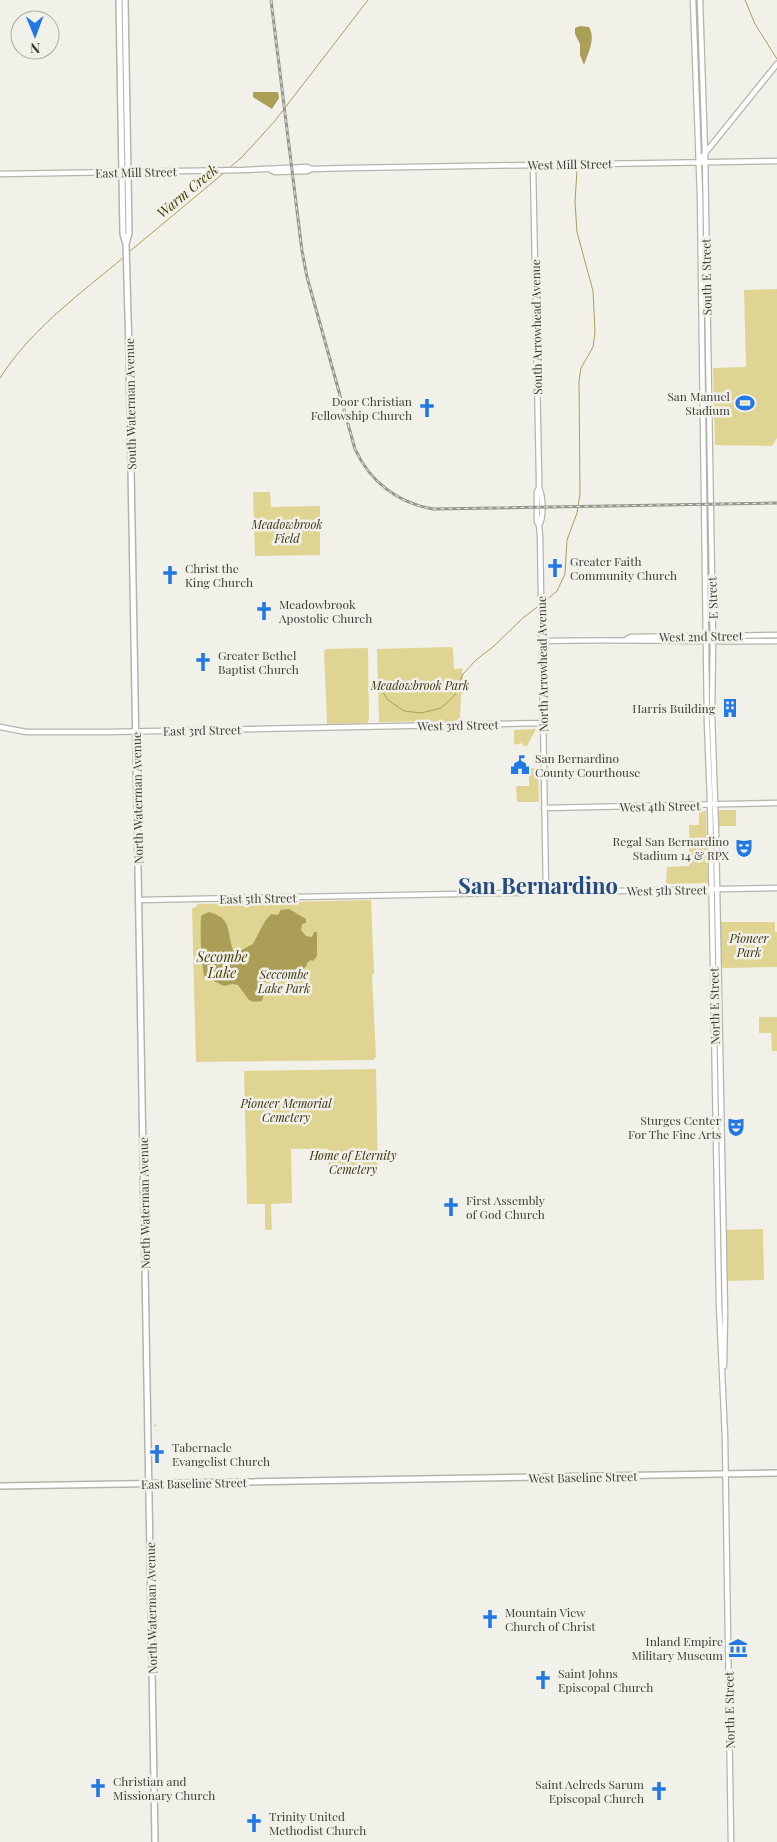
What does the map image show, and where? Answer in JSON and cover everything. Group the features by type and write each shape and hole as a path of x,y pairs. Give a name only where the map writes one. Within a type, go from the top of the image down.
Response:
{"main road":[{"name":"South Waterman Avenue","path":"119,0 129,233 126,244"},
{"name":"South Waterman Avenue","path":"125,0 125,173 123,202 127,266 133,564"},
{"name":"South E Street","path":"694,0 700,196 704,553"},
{"name":"South E Street","path":"700,0 705,153 711,553"},
{"path":"698,162 777,64"},
{"name":"West Mill Street","path":"364,168 777,161"},
{"name":"South Arrowhead Avenue","path":"533,165 539,488 537,492 537,522 539,525 540,556"},
{"name":"East Mill Street","path":"0,174 233,170 292,172 312,169 364,168"},
{"path":"123,202 126,207 126,232 129,233"},
{"name":"E Street","path":"704,553 706,641"},
{"name":"E Street","path":"711,553 713,642"},
{"name":"North Arrowhead Avenue","path":"540,556 546,892"},
{"name":"North Waterman Avenue","path":"133,564 155,1842"},
{"name":"West 2nd Street","path":"625,640 631,637 777,635"},
{"path":"652,641 655,638 678,636"},
{"name":"West 2nd Street","path":"541,641 777,641"},
{"name":"North E Street","path":"706,641 707,728 713,805 715,888"},
{"name":"North E Street","path":"713,642 713,805 725,1314 725,1357 723,1371 731,1842"},
{"name":"West 3rd Street","path":"374,727 543,723"},
{"name":"East 3rd Street","path":"0,728 26,732 136,732 374,727"},
{"name":"West 4th Street","path":"544,808 777,803"},
{"name":"West 5th Street","path":"377,895 777,888"},
{"name":"East 5th Street","path":"139,900 377,895"},
{"name":"West Baseline Street","path":"388,1480 777,1474"},
{"name":"East Baseline Street","path":"0,1486 388,1480"}],"green space":[{"name":"San Manuel Stadium","path":"777,289 777,438 772,446 715,445 713,368 746,367 744,290"},
{"name":"Meadowbrook Field","path":"253,492 270,492 271,507 320,506 320,555 255,556"},
{"name":"Meadowbrook Park","path":"451,647 453,649 454,669 462,668 463,693 461,694 460,719 453,721 379,722 377,649"},
{"path":"367,648 369,720 367,723 327,724 324,651 326,649"},
{"path":"536,729 527,746 521,743 517,745 514,743 514,730"},
{"path":"529,768 538,768 539,800 538,802 517,802 516,786 529,786"},
{"path":"720,810 736,810 736,826 718,826 718,812"},
{"path":"699,811 706,811 708,883 666,884 667,867 689,866 689,825 699,825"},
{"name":"Seccombe Lake Park","path":"371,900 376,1057 373,1060 196,1062 192,909 197,904"},
{"name":"Pioneer Park","path":"721,922 775,922 775,932 777,932 777,967 724,968 721,966"},
{"path":"759,1017 777,1017 777,1051 772,1051 771,1033 759,1033"},
{"name":"Pioneer Memorial Cemetery","path":"376,1069 378,1175 329,1176 328,1149 291,1149 292,1203 271,1204 272,1230 265,1230 265,1204 247,1204 244,1071"},
{"path":"763,1229 764,1280 727,1281 726,1230"}],"water":[{"path":"580,26 589,27 592,36 591,46 584,65 580,55 580,44 575,34 575,28"},
{"path":"253,92 278,92 279,98 272,109 253,97"},
{"name":"Secombe Lake","path":"289,909 306,919 306,923 302,924 301,930 306,936 312,937 314,932 317,932 317,956 313,961 311,960 307,963 297,977 293,979 266,977 262,1001 254,1002 249,1000 238,985 224,986 204,976 201,954 202,915 209,912 222,918 227,926 233,950 240,951 253,944 265,921 271,914 276,915 279,914 280,910"}],"waterway":[{"name":"Warm Creek","path":"228,169 242,157 274,122 368,0"},
{"path":"745,0 755,24 777,59"},
{"path":"543,603 557,591 565,574 567,540 577,513 580,494 579,381 581,368 593,347 595,332 593,291 577,232 575,202 577,170"},
{"name":"Warm Creek","path":"129,252 225,172"},
{"name":"Warm Creek","path":"0,378 12,360 41,328 124,257"},
{"path":"378,685 388,700 404,711 421,713 441,708 454,696 463,674 476,660 540,605"}],"railway":[{"path":"271,0 302,251 307,277 355,449 361,461 377,481 386,489 408,502 433,509 777,503"}],"place":[{"name":"San Manuel Stadium","path":"745,403"},
{"name":"Door Christian Fellowship Church","path":"427,408"},
{"name":"Greater Faith Community Church","path":"555,568"},
{"name":"Christ the King Church","path":"170,575"},
{"name":"Meadowbrook Apostolic Church","path":"264,611"},
{"name":"Greater Bethel Baptist Church","path":"203,662"},
{"name":"Harris Building","path":"730,708"},
{"name":"San Bernardino County Courthouse","path":"520,765"},
{"name":"Regal San Bernardino Stadium 14 & RPX","path":"744,848"},
{"name":"Sturges Center For The Fine Arts","path":"736,1127"},
{"name":"First Assembly of God Church","path":"451,1207"},
{"name":"Tabernacle Evangelist Church","path":"157,1454"},
{"name":"Mountain View Church of Christ","path":"490,1619"},
{"name":"Inland Empire Military Museum","path":"738,1648"},
{"name":"Saint Johns Episcopal Church","path":"543,1680"},
{"name":"Christian and Missionary Church","path":"98,1788"},
{"name":"Saint Aelreds Sarum Episcopal Church","path":"659,1791"},
{"name":"Trinity United Methodist Church","path":"254,1823"}],"district":[{"name":"San Bernardino","path":"538,885"}],"park label":[{"name":"Home of Eternity Cemetery","path":"353,1162"}]}
